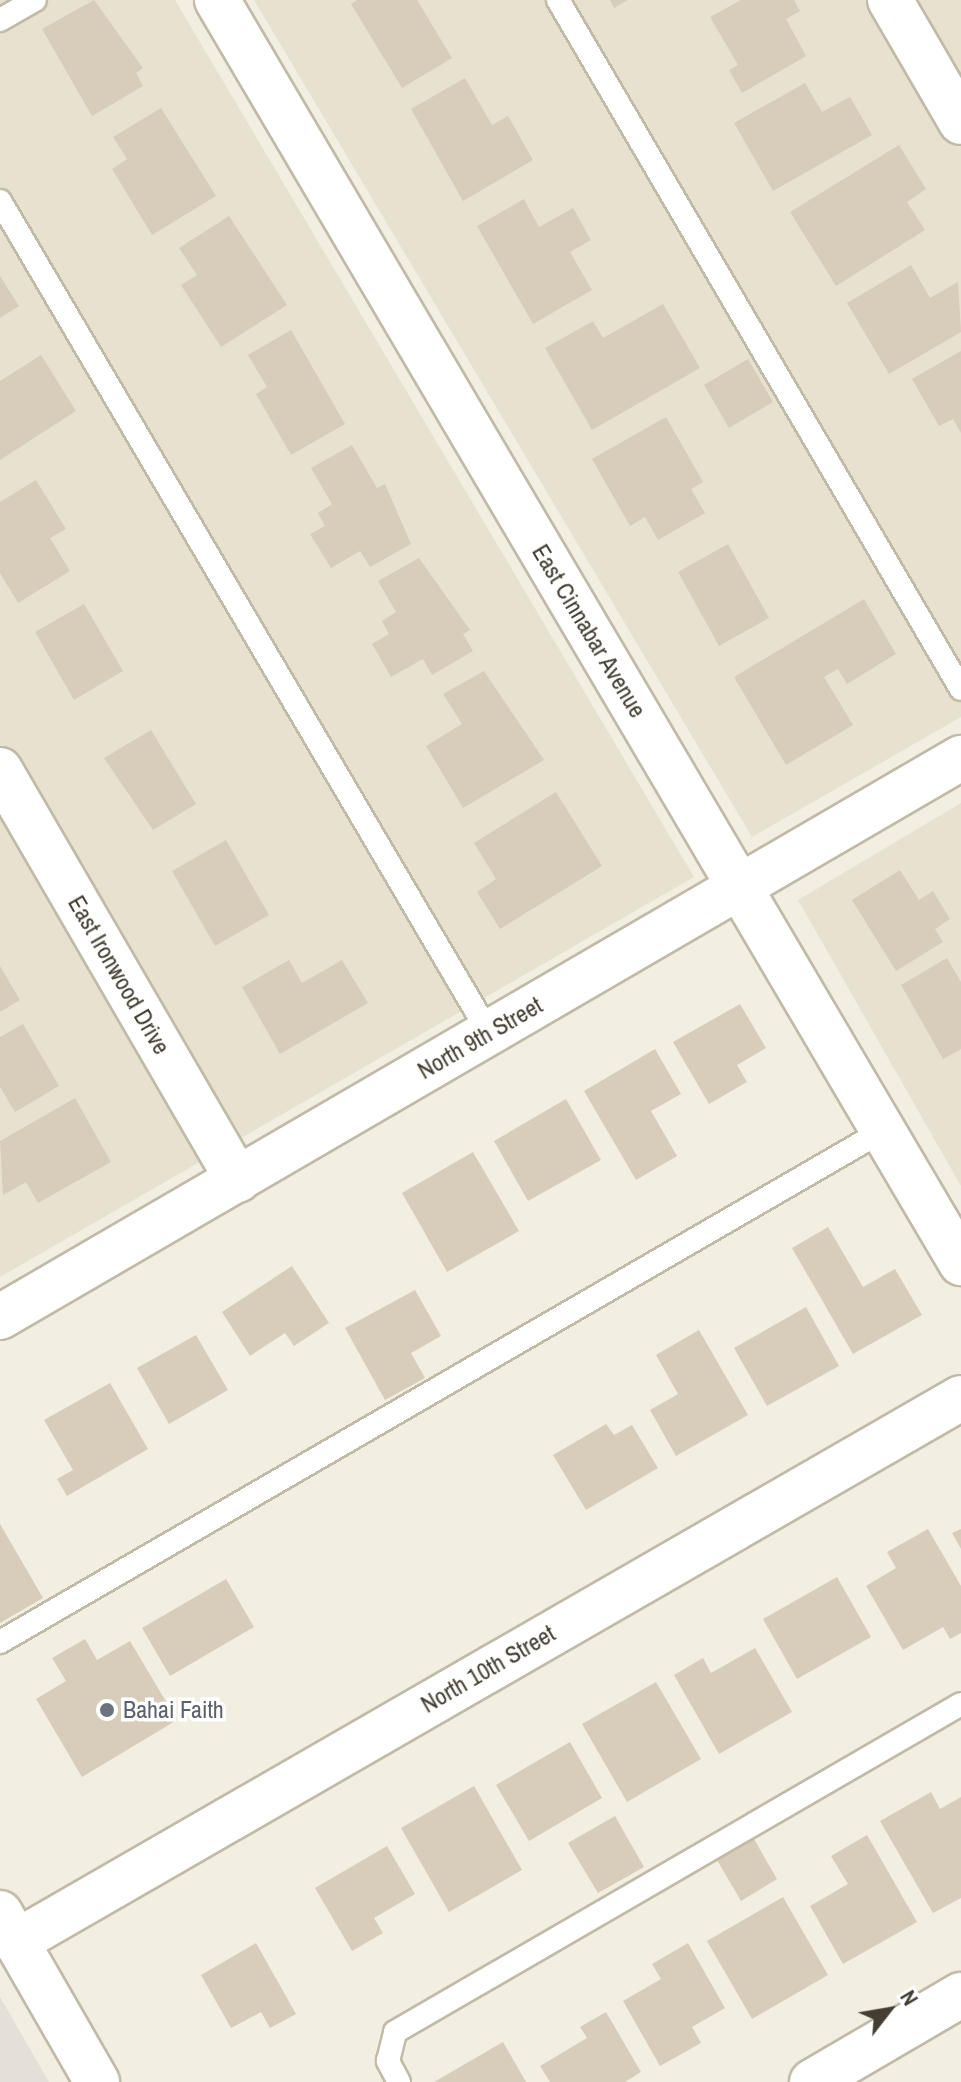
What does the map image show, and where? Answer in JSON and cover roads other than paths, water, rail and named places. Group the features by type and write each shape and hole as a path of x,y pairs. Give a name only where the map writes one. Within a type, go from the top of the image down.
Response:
{"street":[{"name":"East Cinnabar Avenue","path":"217,0 961,1263"},
{"path":"890,0 961,122"},
{"name":"North 9th Street","path":"0,1317 961,758"},
{"name":"East Ironwood Drive","path":"0,770 238,1180"},
{"name":"North 10th Street","path":"8,1927 961,1398"},
{"path":"8,1927 97,2082"},
{"path":"812,2082 961,1995"}],"lane":[{"path":"0,20 35,0"},
{"path":"558,0 961,689"},
{"path":"0,201 489,1033"},
{"path":"0,1642 884,1130"},
{"path":"399,2082 388,2061 395,2032 961,1704"}],"place":[{"name":"Bahai Faith","path":"107,1710"}]}
